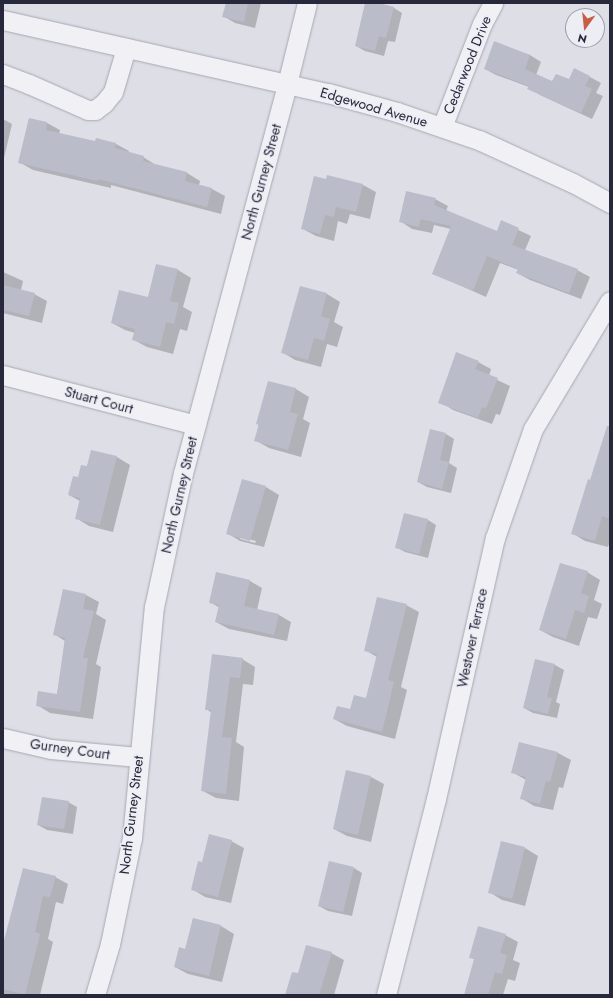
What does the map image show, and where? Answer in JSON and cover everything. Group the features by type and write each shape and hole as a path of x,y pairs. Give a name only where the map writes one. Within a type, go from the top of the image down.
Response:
{"street":[{"name":"North Gurney Street","path":"95,995 110,944 132,838 138,757 154,607 183,473 287,84 307,3"},
{"name":"Cedarwood Drive","path":"442,127 482,24 493,3"},
{"name":"Edgewood Avenue","path":"3,20 328,93 442,127 479,140 521,158 610,203"},
{"path":"3,74 88,110 96,110 113,92 126,48"},
{"name":"Westover Terrace","path":"386,995 431,820 495,538 534,429 610,301"},
{"name":"Stuart Court","path":"3,375 196,425"},
{"name":"Gurney Court","path":"3,738 51,749 138,757"}],"building":[{"path":"226,3 248,3 244,22 222,17"},
{"path":"365,3 379,3 394,7 386,38 379,36 375,51 355,46"},
{"path":"494,41 530,55 525,69 552,81 556,74 569,79 574,68 590,76 585,86 592,89 581,113 527,89 529,86 484,69"},
{"path":"29,118 47,122 46,130 95,141 96,138 116,143 115,148 144,156 143,161 187,172 185,181 212,188 207,207 98,179 98,181 18,163"},
{"path":"327,175 363,184 356,212 336,207 334,217 325,215 320,234 301,229 314,176 326,179"},
{"path":"406,191 436,198 434,205 497,231 501,220 519,228 512,245 578,269 569,293 516,273 518,269 487,256 473,291 432,274 451,226 421,219 419,227 399,222"},
{"path":"156,264 178,269 170,301 179,303 174,324 166,322 160,347 132,340 135,329 111,323 119,290 148,297"},
{"path":"3,285 35,293 29,316 3,310"},
{"path":"300,286 327,293 321,316 330,319 324,341 314,338 308,360 281,353"},
{"path":"456,352 479,361 475,369 498,378 486,408 482,407 478,418 438,403"},
{"path":"268,381 296,388 290,412 298,414 288,450 254,441 259,425 256,424"},
{"path":"607,426 610,426 610,519 602,516 595,541 571,534 588,479 590,480"},
{"path":"430,429 446,433 440,460 449,462 442,489 417,482"},
{"path":"91,450 117,456 100,525 75,519 80,498 68,495 73,476 78,477 81,465 87,466"},
{"path":"242,479 266,486 250,541 226,534"},
{"path":"404,513 428,519 419,554 395,548"},
{"path":"560,563 588,571 581,593 589,596 584,613 575,610 566,639 539,630"},
{"path":"216,572 250,580 244,606 279,614 274,635 215,622 219,605 209,603"},
{"path":"63,589 86,594 83,609 94,611 83,658 88,658 80,712 36,706 38,691 57,694 65,638 53,635"},
{"path":"377,597 407,604 388,680 394,682 382,732 333,719 337,706 350,709 354,695 366,698 377,654 364,651"},
{"path":"212,654 243,658 240,678 230,677 222,737 232,738 226,794 201,791 211,710 205,710"},
{"path":"535,659 555,664 547,697 552,698 548,714 523,708"},
{"path":"519,742 558,752 550,782 546,781 540,804 520,799 526,777 511,773"},
{"path":"346,770 371,776 358,835 333,829"},
{"path":"42,797 69,801 64,829 37,825"},
{"path":"209,834 232,840 218,897 191,890 198,861 202,862"},
{"path":"501,841 525,847 512,899 488,893"},
{"path":"329,861 354,867 343,912 318,906"},
{"path":"23,868 56,876 50,897 43,896 35,932 40,934 25,995 3,989 3,944"},
{"path":"193,918 221,925 209,976 174,967 179,947 185,949"},
{"path":"478,926 506,934 500,953 507,955 502,974 495,972 488,995 464,995 474,959 469,958"},
{"path":"306,945 332,952 319,995 285,995 292,972 298,973"}]}
